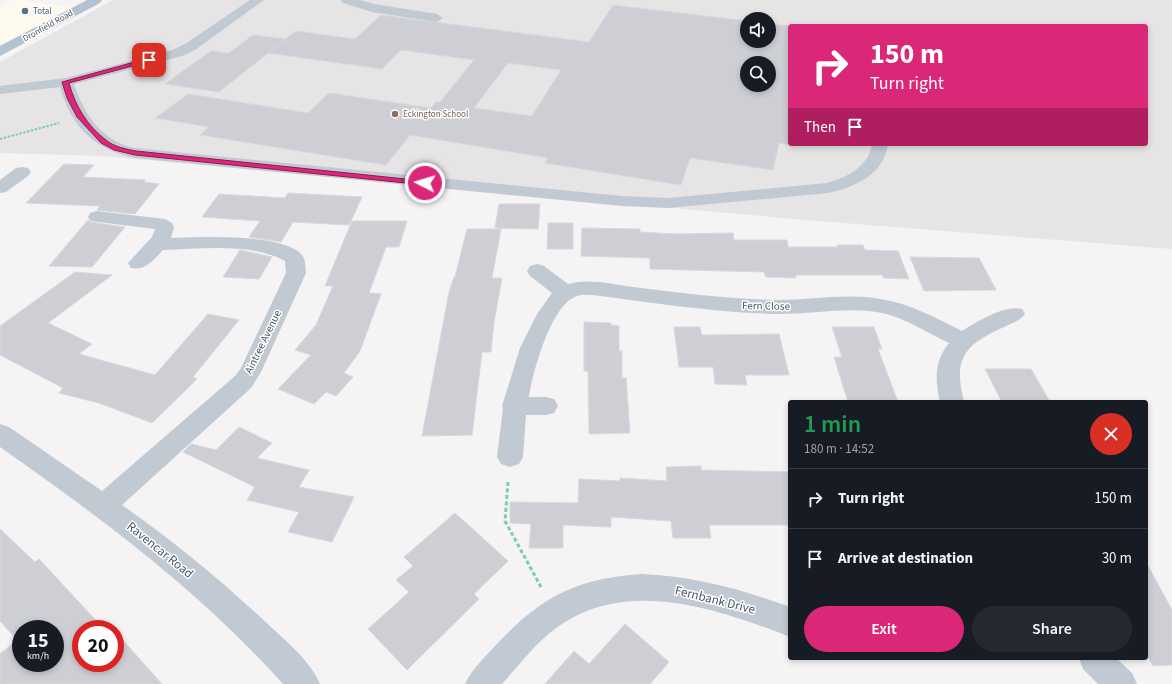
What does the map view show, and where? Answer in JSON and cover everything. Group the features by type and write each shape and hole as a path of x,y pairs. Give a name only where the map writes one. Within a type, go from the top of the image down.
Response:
{"main road":[{"name":"Dronfield Road","path":"0,52 96,0"}],"street":[{"path":"0,90 66,82 177,53 190,47 258,0"},
{"path":"347,0 372,8 437,18"},
{"path":"66,82 70,98 80,117 104,142 116,148 135,153 387,179 650,203 795,192 846,184 861,175 874,161 880,146"},
{"path":"0,188 22,172"},
{"path":"97,217 158,223 165,226 166,231 157,244 138,263"},
{"name":"Aintree Avenue","path":"104,506 243,382 250,372 296,273 294,258 286,252 272,247 233,244 157,244"},
{"path":"510,457 514,406 523,369 538,330 554,305 565,293 537,271"},
{"name":"Fern Close","path":"565,293 577,288 593,288 736,305 777,307 856,304 882,306 905,313 963,341"},
{"path":"952,400 948,384 950,360 963,341 988,325 1014,314"},
{"path":"514,406 546,406"},
{"name":"Ravencar Road","path":"0,434 104,506 223,601 280,656 304,684"},
{"name":"Fernbank Drive","path":"481,684 517,645 554,612 585,597 620,589 664,588 708,596 788,621"},
{"path":"1096,660 1121,684"}],"path":[{"path":"0,139 80,117"},
{"path":"510,457 505,521 554,612"}],"shaded area":[{"path":"13,0 71,7 3,44 0,43 0,7"},
{"name":"Eckington School","path":"113,0 1172,0 1172,249 805,220 103,156 0,153 0,62"}],"building":[{"path":"613,5 740,20 740,48 776,48 776,25 788,26 788,145 779,143 773,170 690,158 681,185 545,163 548,158 410,135 386,165 200,135 209,127 155,118 188,94 308,113 329,93 431,108 436,102 440,102 474,60 401,50 382,69 268,53 296,31 355,39 381,15 589,42","holes":["508,63 561,70 532,116 474,108"]},
{"path":"253,35 286,39 219,92 165,84 211,51 229,53"},
{"path":"64,164 94,165 83,177 146,180 144,182 159,184 135,214 97,210 100,206 26,203"},
{"path":"288,193 362,197 349,225 293,222 281,242 249,237 260,221 202,217 219,194 285,198"},
{"path":"499,204 540,204 538,229 495,228"},
{"path":"88,220 90,222 125,227 92,267 49,266"},
{"path":"352,221 407,221 399,247 386,247 369,293 381,294 360,351 344,373 353,377 336,396 326,392 314,404 278,389 311,355 295,350 316,325 333,286 325,286"},
{"path":"548,223 573,223 573,249 547,249"},
{"path":"582,228 640,229 640,232 675,234 733,233 734,240 787,240 788,247 838,247 837,245 863,245 865,250 898,251 909,279 883,278 883,275 795,275 796,278 766,277 764,272 650,269 650,258 581,256"},
{"path":"467,229 501,229 492,278 502,278 494,322 491,352 482,352 472,435 422,436 449,292 455,277"},
{"path":"240,250 272,257 259,279 223,277"},
{"path":"910,257 979,258 996,290 924,291"},
{"path":"75,272 112,275 48,323 92,344 79,354 155,375 208,314 239,320 193,377 197,379 152,423 99,403 59,393 63,388 0,355 0,326"},
{"path":"584,322 611,323 611,325 619,326 619,351 622,351 622,378 626,378 630,433 589,434 588,371 584,371"},
{"path":"674,327 700,327 702,335 779,334 789,375 745,375 747,385 715,384 713,367 679,367"},
{"path":"832,327 874,327 882,349 878,349 897,400 847,400 834,357 842,357"},
{"path":"985,369 1031,369 1049,400 1001,400"},
{"path":"239,427 272,443 257,458 309,470 299,487 354,497 332,542 288,532 299,512 247,500 255,487 183,452 191,444 216,450"},
{"path":"701,466 701,470 788,472 788,525 709,525 711,538 673,538 671,521 611,517 611,527 563,525 563,548 529,548 531,524 510,523 510,502 578,503 579,479 620,481 620,478 667,481 666,467"},
{"path":"455,513 508,561 474,594 479,599 407,670 368,629 409,592 396,580 413,566 404,557"},
{"path":"0,529 35,562 39,559 96,620 72,620 72,672 124,672 124,641 162,684 0,684 0,654 12,644 12,672 64,672 64,620 12,620 12,634 0,621"},
{"path":"1148,566 1172,610 1172,665 1153,666 1148,657"},
{"path":"625,624 669,662 650,684 545,684 574,651 589,664"}],"place":[{"name":"Total","path":"25,11"},
{"name":"Eckington School","path":"395,114"}],"route":[{"path":"149,60 66,82 70,98 80,117 104,142 116,148 135,153 425,183"}]}
